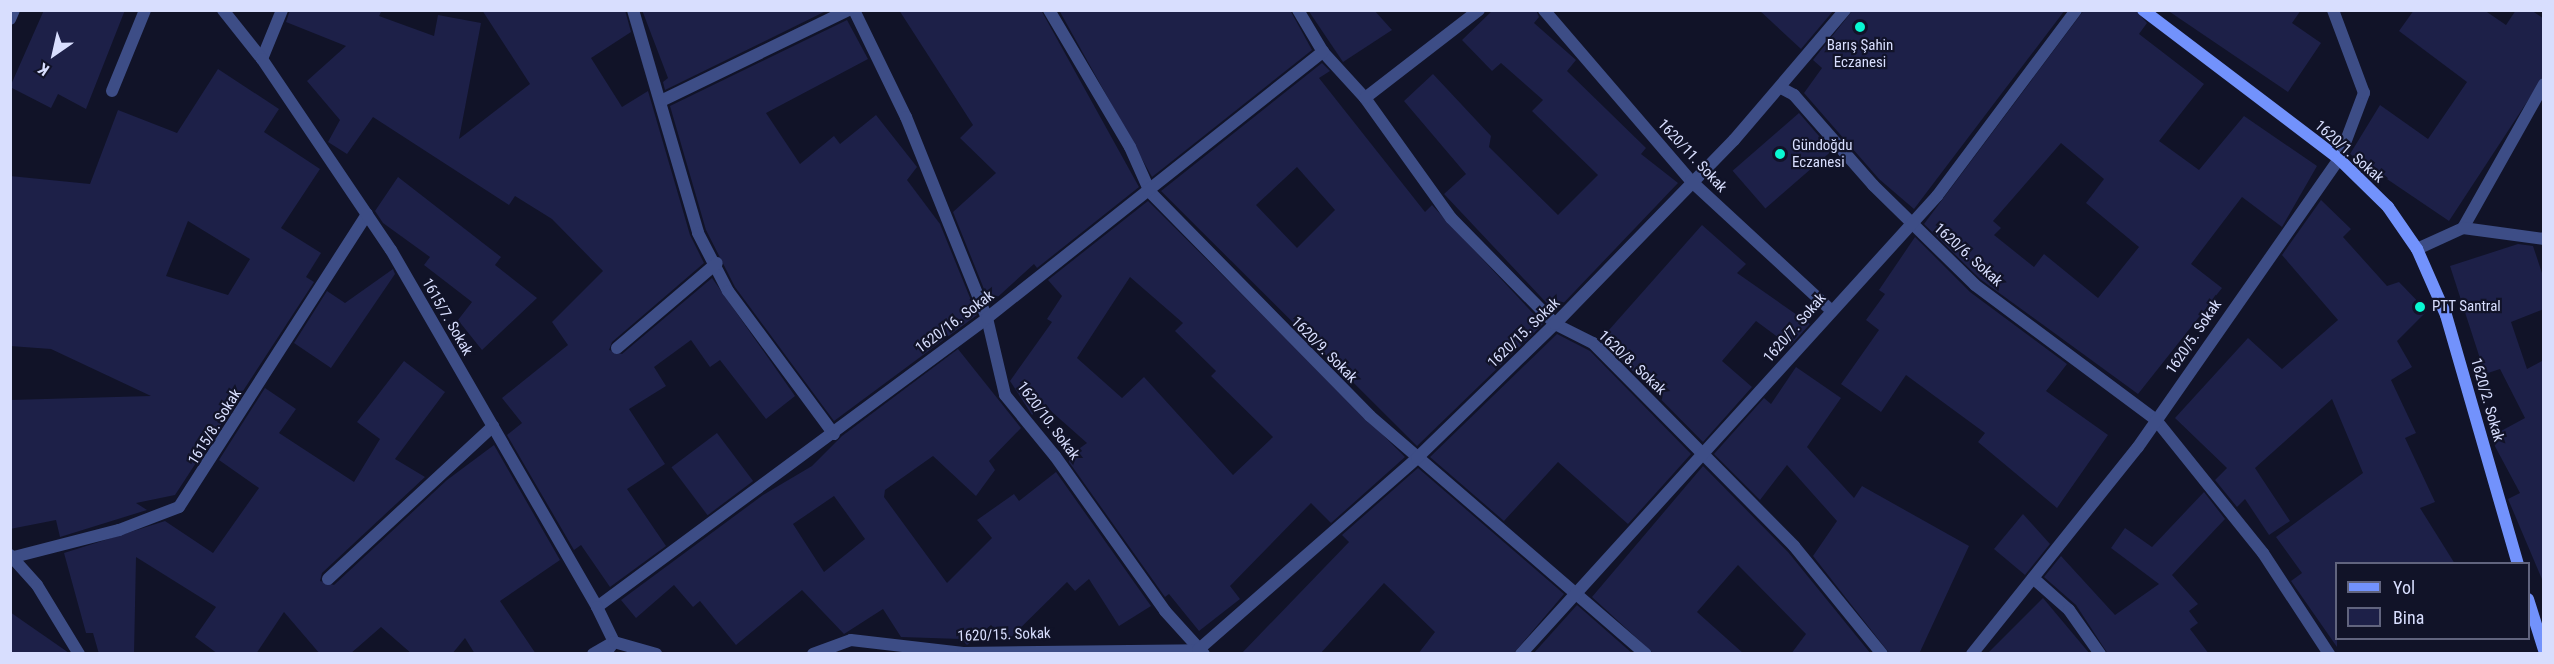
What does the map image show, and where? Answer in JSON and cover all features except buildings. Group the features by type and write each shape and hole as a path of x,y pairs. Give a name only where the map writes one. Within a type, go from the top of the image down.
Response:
{"main road":[{"name":"1620/1. Sokak","path":"2143,10 2339,159 2388,207 2417,249"},
{"name":"1620/2. Sokak","path":"2417,249 2446,315 2517,562"},
{"path":"2530,602 2544,650"}],"street":[{"path":"10,19 14,10"},
{"path":"112,91 145,10"},
{"name":"1615/7. Sokak","path":"223,10 262,59 367,214 493,426 597,607 614,642"},
{"path":"262,59 282,10"},
{"path":"633,10 663,100 667,139 698,233 717,263 729,291 834,434"},
{"path":"663,100 848,10"},
{"name":"1620/10. Sokak","path":"854,10 906,117 987,318 1005,395 1199,652"},
{"name":"1620/9. Sokak","path":"1049,10 1130,147 1150,192 1417,458 1580,593 1646,654"},
{"name":"1620/8. Sokak","path":"1298,10 1323,52 1365,98 1451,218 1555,324 1593,344 1794,546 1882,654"},
{"path":"1365,98 1479,10"},
{"name":"1620/11. Sokak","path":"1544,10 1690,181 1831,310"},
{"name":"1620/15. Sokak","path":"813,654 851,640 963,653 1199,652 1417,458 1555,324 1781,88 1845,10"},
{"name":"1620/7. Sokak","path":"1521,654 1705,456 1831,310 1911,224 2076,10"},
{"name":"1620/5. Sokak","path":"1972,654 2156,420 2339,159 2364,93 2332,10"},
{"name":"1620/16. Sokak","path":"597,607 834,434 987,318 1150,192 1323,52"},
{"path":"2463,228 2544,84"},
{"name":"1620/6. Sokak","path":"1781,88 1794,95 1911,224 1975,285 2156,420 2263,553 2329,654"},
{"name":"1615/8. Sokak","path":"79,654 11,557 119,530 179,507 367,214"},
{"path":"2417,249 2463,228 2544,239"},
{"path":"617,348 717,263"},
{"path":"328,579 493,426"},
{"path":"2033,578 2069,610 2100,654"},
{"path":"606,654 614,642"},
{"path":"593,654 614,642 656,654"}],"place":[{"name":"Barış Şahin Eczanesi","path":"1860,27"},
{"name":"Gündoğdu Eczanesi","path":"1780,154"},
{"name":"PTT Santral","path":"2420,307"}]}
